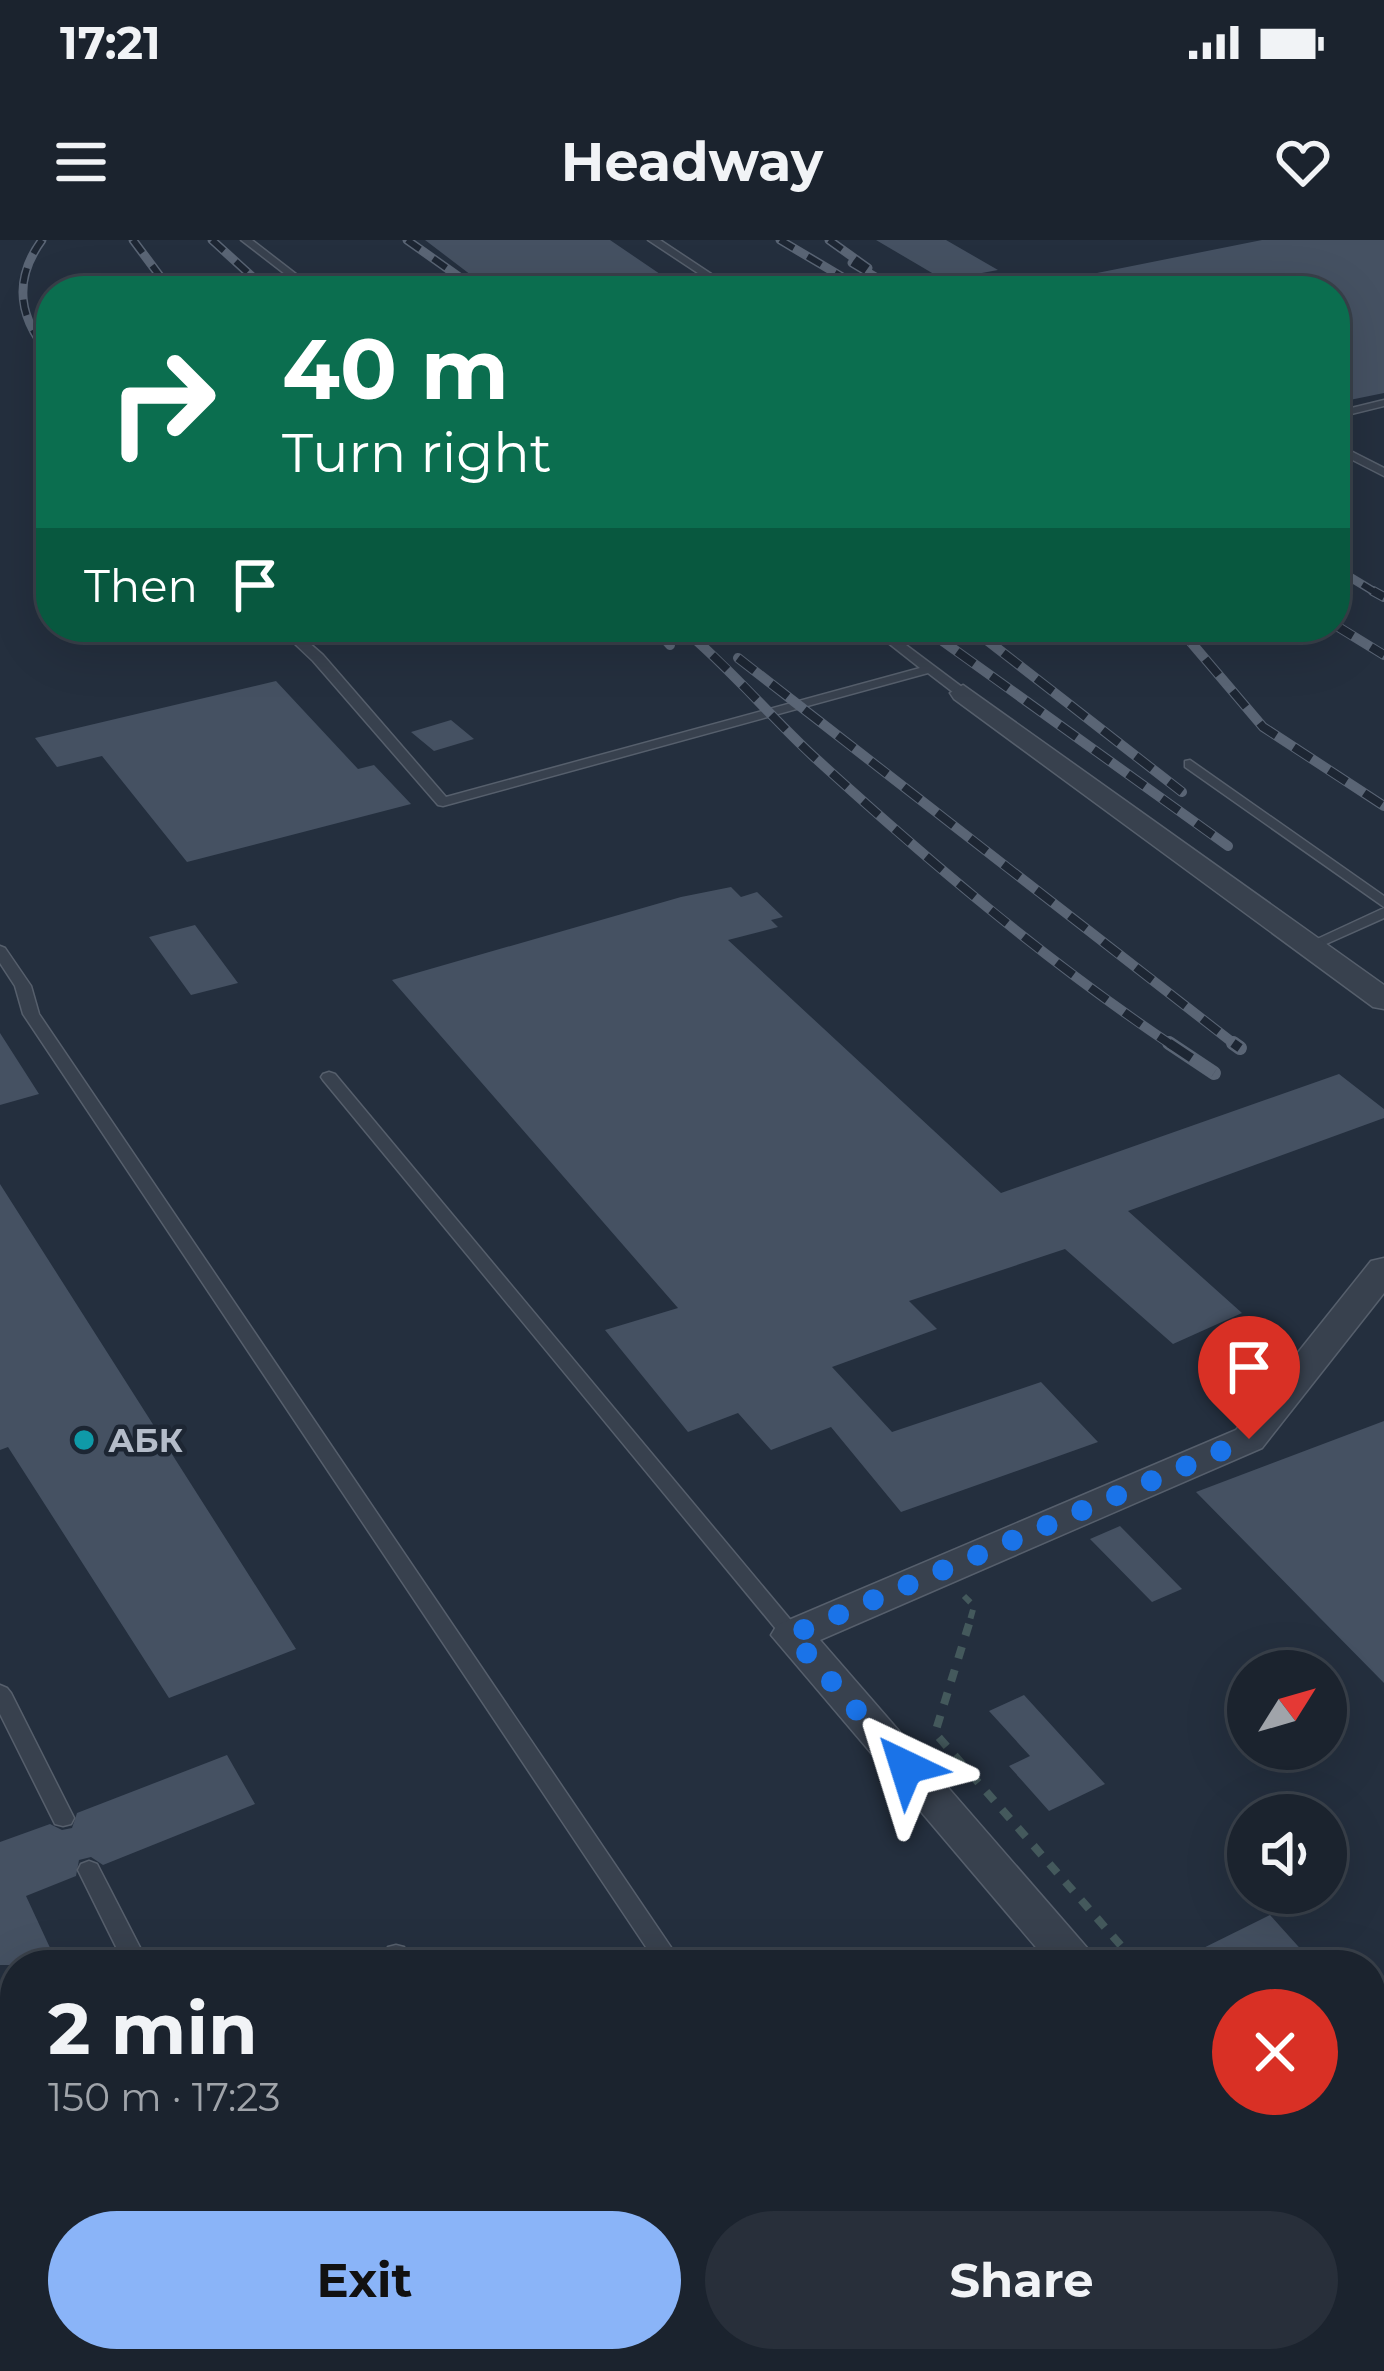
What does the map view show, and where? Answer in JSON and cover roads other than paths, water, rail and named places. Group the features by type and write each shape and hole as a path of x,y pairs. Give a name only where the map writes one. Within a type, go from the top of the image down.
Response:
{"street":[{"path":"963,693 1384,1000"},
{"path":"1065,1950 791,1635 1249,1439 1384,1269"}],"lane":[{"path":"246,240 293,276"},
{"path":"653,240 709,276"},
{"path":"1350,412 1384,404"},
{"path":"1350,454 1384,473"},
{"path":"300,642 443,802 930,669"},
{"path":"894,642 963,693"},
{"path":"1190,764 1384,908 1310,946"},
{"path":"0,951 23,986 31,1014 661,1950"},
{"path":"329,1077 791,1635"},
{"path":"0,1694 63,1818"},
{"path":"89,1870 129,1950"}],"railway":[{"path":"36,335 26,314 23,285 42,240"},
{"path":"133,240 160,276"},
{"path":"212,240 252,276"},
{"path":"407,240 458,276"},
{"path":"780,240 841,276"},
{"path":"829,240 868,268"},
{"path":"852,263 874,276"},
{"path":"1350,577 1373,591"},
{"path":"1373,591 1384,597"},
{"path":"1373,591 1378,594"},
{"path":"1350,634 1384,655"},
{"path":"667,642 670,645"},
{"path":"698,642 813,756 943,871 1173,1046"},
{"path":"944,642 1228,846"},
{"path":"989,642 1182,792"},
{"path":"1191,642 1263,727 1384,806"},
{"path":"738,658 1235,1044"},
{"path":"1169,1043 1214,1073"},
{"path":"1235,1044 1240,1048"}],"place":[{"name":"АБК","path":"84,1440"}]}
